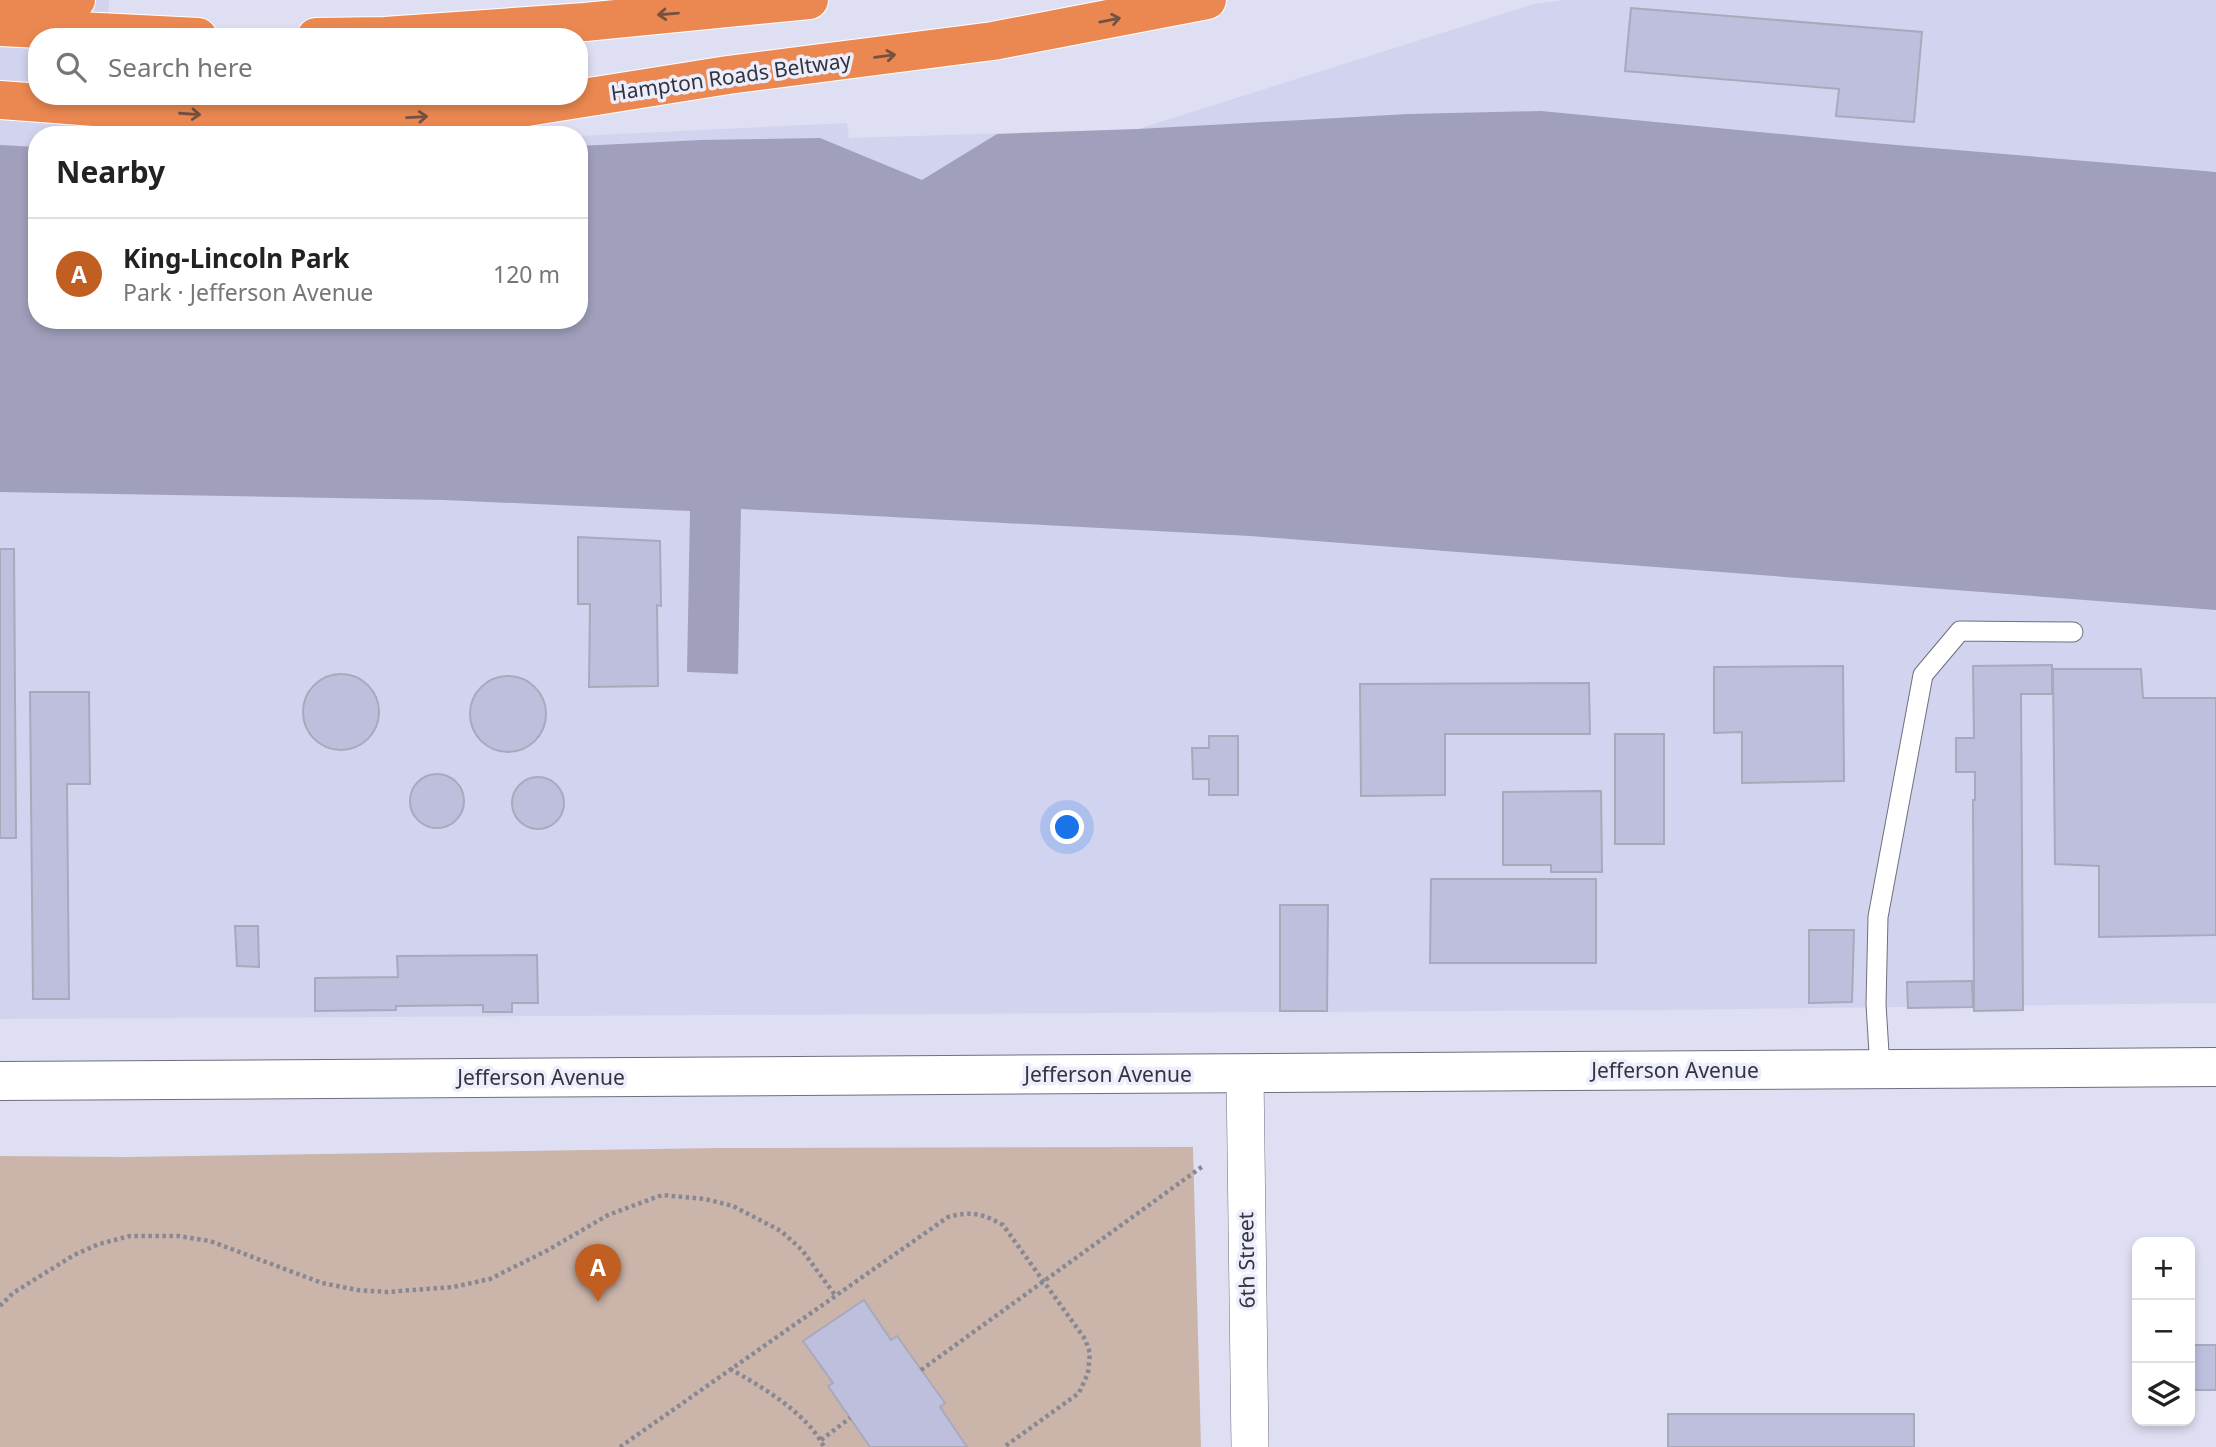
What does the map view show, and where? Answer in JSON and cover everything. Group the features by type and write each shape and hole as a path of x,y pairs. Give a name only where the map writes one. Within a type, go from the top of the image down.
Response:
{"highway":[{"path":"0,16 76,0"},
{"path":"500,28 809,0"},
{"name":"Hampton Roads Beltway","path":"588,97 728,75 993,41 1207,0"},
{"path":"0,27 28,28"},
{"name":"Hampton Roads Beltway","path":"0,100 28,102"},
{"name":"Hampton Roads Beltway","path":"67,105 307,123 489,113 539,105"}],"street":[{"name":"Jefferson Avenue","path":"0,1081 2216,1067"},
{"name":"6th Street","path":"1245,1074 1250,1447"}],"lane":[{"path":"1880,1069 1876,1004 1878,917 1923,676 1960,631 2073,632"}],"path":[{"path":"921,1370 1203,1166"},
{"path":"0,1306 13,1293 74,1255 99,1244 130,1236 178,1236 210,1241 322,1283 357,1290 387,1292 453,1287 490,1279 548,1250 608,1215 662,1195 705,1199 733,1206 781,1231 802,1250 835,1295"},
{"path":"620,1447 948,1217 968,1212 986,1215 1003,1225 1085,1339 1090,1353 1088,1373 1079,1393 1003,1447"},
{"path":"730,1370 760,1385 792,1409 821,1440 824,1447"},
{"path":"821,1440 850,1418"}],"shaded area":[{"path":"0,0 109,0 107,28 28,28 28,105 103,105 102,126 28,126 28,329 588,329 588,136 847,123 849,138 1138,129 1534,4 1564,0 2216,0 2216,1003 1665,1010 0,1019"},
{"path":"1541,111 2216,172 2216,610 1250,536 741,509 738,674 687,672 690,511 444,500 0,492 0,145 28,147 28,329 588,329 588,146 820,138 922,180 997,134 1408,114"},
{"path":"1193,1147 1201,1447 0,1447 0,1156 125,1157 718,1148"}],"building":[{"path":"1631,8 1922,32 1914,122 1836,116 1839,89 1625,71"},
{"path":"578,537 660,541 661,606 657,605 658,686 589,687 590,604 578,604"},
{"path":"0,549 14,549 16,838 0,838"},
{"path":"2052,665 2052,694 2021,694 2023,1010 1974,1011 1975,772 1956,772 1956,738 1974,738 1973,666"},
{"path":"1843,666 1844,781 1742,783 1742,732 1714,733 1714,667"},
{"path":"2053,669 2141,669 2143,698 2216,698 2216,935 2099,937 2099,866 2055,864"},
{"path":"341,674 355,677 368,685 376,698 379,712 376,726 368,739 355,747 341,750 327,747 314,739 306,726 303,712 306,698 314,685 327,677"},
{"path":"508,676 523,679 535,687 543,699 546,714 543,729 535,741 523,749 508,752 493,749 481,741 473,729 470,714 473,699 481,687 493,679"},
{"path":"1589,683 1590,734 1445,734 1445,795 1361,796 1360,684"},
{"path":"30,692 89,692 90,784 67,784 69,999 33,999"},
{"path":"1615,734 1664,734 1664,844 1615,844"},
{"path":"1209,736 1238,736 1238,795 1209,795 1209,779 1193,779 1192,748 1209,748"},
{"path":"442,774 452,778 460,786 464,801 460,816 452,824 432,828 422,824 414,816 410,796 414,786 422,778"},
{"path":"538,777 548,779 556,785 562,793 562,813 556,821 548,827 538,829 528,827 520,821 514,813 512,803 514,793 520,785 528,779"},
{"path":"1601,791 1602,872 1551,872 1551,865 1503,865 1503,792"},
{"path":"1431,879 1596,879 1596,963 1430,963"},
{"path":"1280,905 1328,905 1327,1011 1280,1011"},
{"path":"235,926 258,926 259,967 237,966"},
{"path":"1809,930 1854,930 1852,1002 1809,1003"},
{"path":"537,955 538,1003 512,1003 512,1012 483,1012 483,1005 396,1006 396,1010 315,1011 315,978 398,977 397,956"},
{"path":"1972,981 1973,1007 1908,1008 1907,982"},
{"path":"864,1300 891,1340 897,1336 945,1403 940,1407 967,1447 870,1447 828,1386 833,1383 803,1341"},
{"path":"2195,1345 2216,1345 2216,1390 2195,1390"},
{"path":"1668,1414 1914,1414 1914,1447 1668,1447"}],"place":[{"name":"King-Lincoln Park","path":"598,1302"}]}
